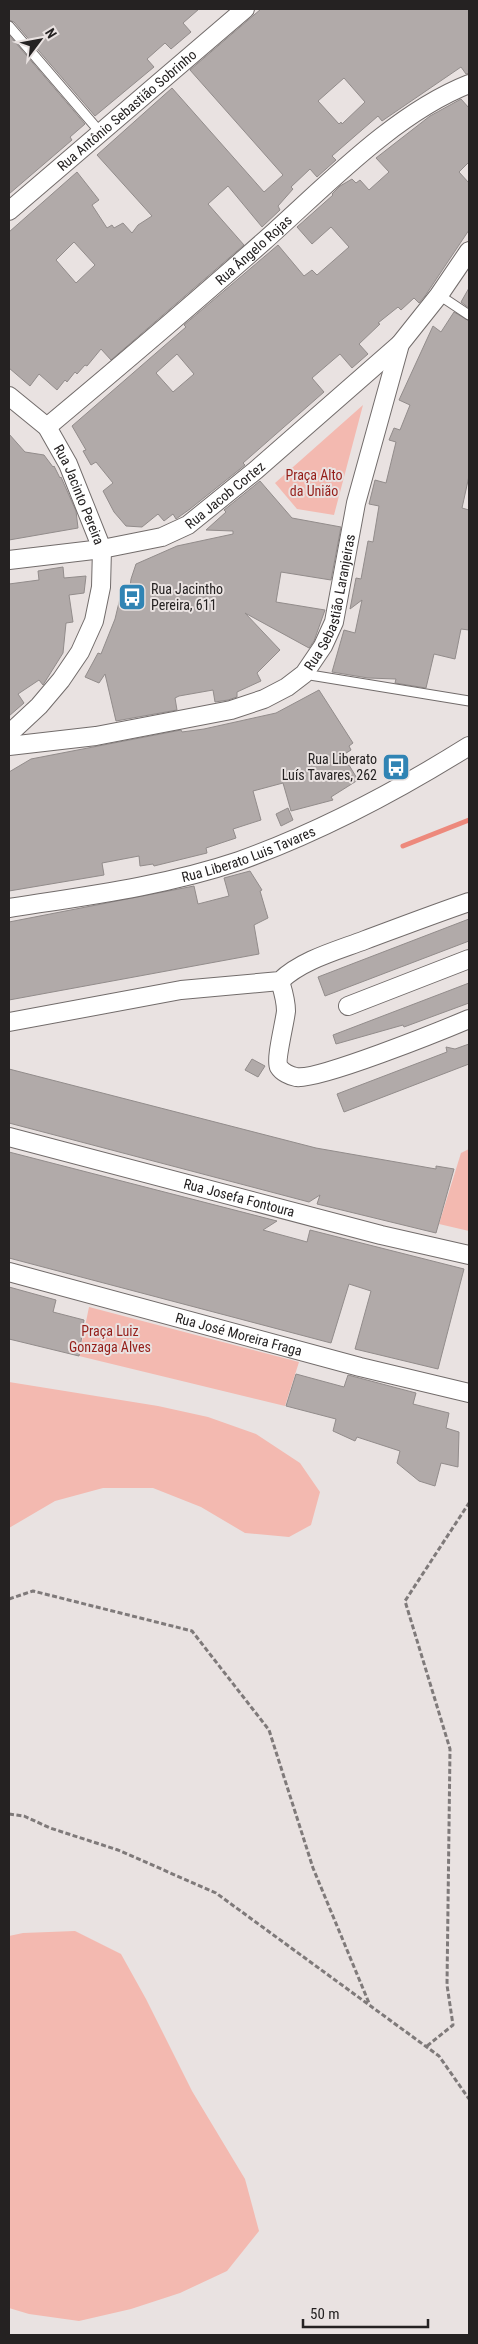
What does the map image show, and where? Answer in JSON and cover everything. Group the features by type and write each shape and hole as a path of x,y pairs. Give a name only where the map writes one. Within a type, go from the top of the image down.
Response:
{"street":[{"name":"Rua Antônio Sebastião Sobrinho","path":"9,210 245,9"},
{"name":"Rua Ângelo Rojas","path":"47,427 138,351 387,133 442,96 469,84"},
{"name":"Rua Sebastião Laranjeiras","path":"9,746 96,736 231,710 264,699 287,687 304,674 323,646 334,622 356,503 400,344 439,295 469,251"},
{"name":"Rua Jacob Cortez","path":"9,560 102,549 162,537 188,525 256,470 400,344"},
{"name":"Rua Jacinto Pereira","path":"9,396 47,427 68,464 102,549 101,587 94,621 80,652 61,680 9,734"},
{"name":"Rua Liberato Luis Tavares","path":"9,908 115,891 194,874 239,860 350,812 393,791 469,746"},
{"path":"9,1022 181,990 280,981 287,974 306,963 329,953 469,902"},
{"path":"348,1006 469,959"},
{"path":"280,981 285,996 286,1011 284,1035 278,1060 279,1067 296,1077 341,1066 469,1019"},
{"name":"Rua Josefa Fontoura","path":"9,1137 381,1235 469,1255"},
{"name":"Rua José Moreira Fraga","path":"9,1272 360,1367 469,1393"}],"lane":[{"path":"9,26 100,132"},
{"path":"439,295 469,315"},
{"path":"304,674 469,701"}],"path":[{"path":"427,2046 453,2025 447,1985 450,1749 405,1601 469,1503"},
{"path":"9,1598 33,1591 192,1631 269,1730 313,1868 369,2003"},
{"path":"9,1814 24,1816 50,1828 118,1850 216,1893 427,2046 439,2056 469,2099"}],"green space":[{"name":"Praça Alto da União","path":"363,405 334,515 297,509 275,483"},
{"path":"469,1149 469,1231 439,1224 461,1153"},
{"name":"Praça Luiz Gonzaga Alves","path":"89,1307 299,1362 285,1406 79,1356"},
{"path":"9,1382 158,1406 208,1417 256,1434 300,1463 320,1492 311,1525 289,1537 245,1533 201,1507 153,1488 103,1488 55,1501 9,1528"},
{"path":"75,1931 121,1954 192,2091 245,2179 259,2231 227,2271 180,2293 131,2309 79,2321 29,2314 9,2308 9,1936 23,1933"}],"building":[{"path":"9,9 199,9 183,23 191,32 171,49 165,43 147,59 154,67 95,116 14,22 9,20"},
{"path":"261,9 469,9 469,73 466,74 461,67 382,121 378,116 332,156 336,160 317,177 310,169 291,187 293,189 278,206 280,210 262,227 228,186 208,204 244,245 111,360 101,349 87,366 85,365 77,374 75,372 67,382 65,380 57,390 39,374 30,386 9,368 9,232 77,172 99,200 92,205 107,228 112,225 114,228 123,223 132,233 138,225 152,216 97,155 172,88 264,192 283,175 190,70","holes":["344,78 365,102 342,124 341,122 339,124 318,101","74,242 95,265 76,283 56,260"]},
{"path":"9,35 85,124 70,137 72,140 9,194"},
{"path":"461,99 469,108 469,162 459,172 469,183 469,230 425,296 419,303 414,298 401,310 398,307 378,323 380,324 359,344 368,354 352,368 340,354 312,378 324,392 243,463 245,465 190,509 176,519 173,514 164,521 158,514 142,527 126,526 114,512 103,491 113,483 96,462 91,465 83,451 86,450 72,426 186,327 184,325 278,245 304,276 312,270 317,275 349,247 331,227 312,244 297,227 333,195 340,186 352,179 356,183 360,180 369,190 389,172 376,158 430,116","holes":["177,354 194,374 173,392 156,373"]},
{"path":"469,288 469,308 461,302"},
{"path":"454,312 469,321 469,476 462,508 469,510 469,630 461,629 455,659 434,654 426,688 395,683 396,679 368,678 332,672 344,630 355,633 362,600 350,609 356,578 361,579 368,541 373,542 379,506 369,504 375,480 386,483 396,442 389,440 394,428 400,430 410,405 399,400 433,326 441,332"},
{"path":"9,434 25,452 44,455 54,466 76,511 78,528 9,540"},
{"path":"260,481 292,518 341,527 331,580 281,572 276,602 325,610 314,641 309,648 245,613 280,650 257,673 261,681 237,692 237,697 228,700 215,702 213,690 179,696 175,698 177,710 116,721 105,674 99,683 85,677 98,653 101,654 115,619 121,594 129,595 131,579 136,564 177,546 233,534 233,531 206,530 226,512 224,510"},
{"path":"63,567 64,578 86,576 84,593 69,595 73,622 66,623 63,653 43,685 39,680 18,694 24,703 9,716 9,584 39,580 38,571"},
{"path":"319,690 353,743 349,746 351,750 343,755 358,780 331,797 333,800 291,811 283,783 253,791 261,820 233,829 236,838 206,848 207,853 154,866 153,864 140,866 139,856 102,863 104,875 9,891 9,772 31,759 181,730 182,732 204,729 276,713"},
{"path":"288,808 293,820 281,826 276,814"},
{"path":"250,871 262,890 260,891 268,918 254,925 259,954 9,1000 9,922 194,886 198,904 229,896 224,878"},
{"path":"469,919 469,941 325,996 318,977"},
{"path":"469,983 469,1003 404,1027 403,1025 336,1044 333,1035"},
{"path":"469,1044 469,1064 344,1112 337,1094 447,1052 446,1047 455,1049"},
{"path":"252,1059 265,1066 258,1077 245,1070"},
{"path":"9,1069 316,1148 436,1169 436,1166 454,1169 436,1233 317,1204 320,1195 309,1202 9,1123"},
{"path":"9,1152 277,1221 263,1230 307,1242 310,1230 464,1269 438,1369 355,1349 371,1291 349,1284 331,1343 9,1258"},
{"path":"9,1287 56,1300 53,1312 84,1320 79,1356 9,1339"},
{"path":"296,1374 344,1387 348,1375 416,1393 413,1404 449,1413 446,1428 459,1432 458,1467 441,1463 435,1486 419,1481 397,1463 400,1451 357,1437 355,1441 333,1431 336,1419 286,1406"}],"waterway":[{"path":"403,846 469,820"}],"place":[{"name":"Rua Jacintho Pereira, 611","path":"132,597"},
{"name":"Rua Liberato Luís Tavares, 262","path":"396,767"}]}
